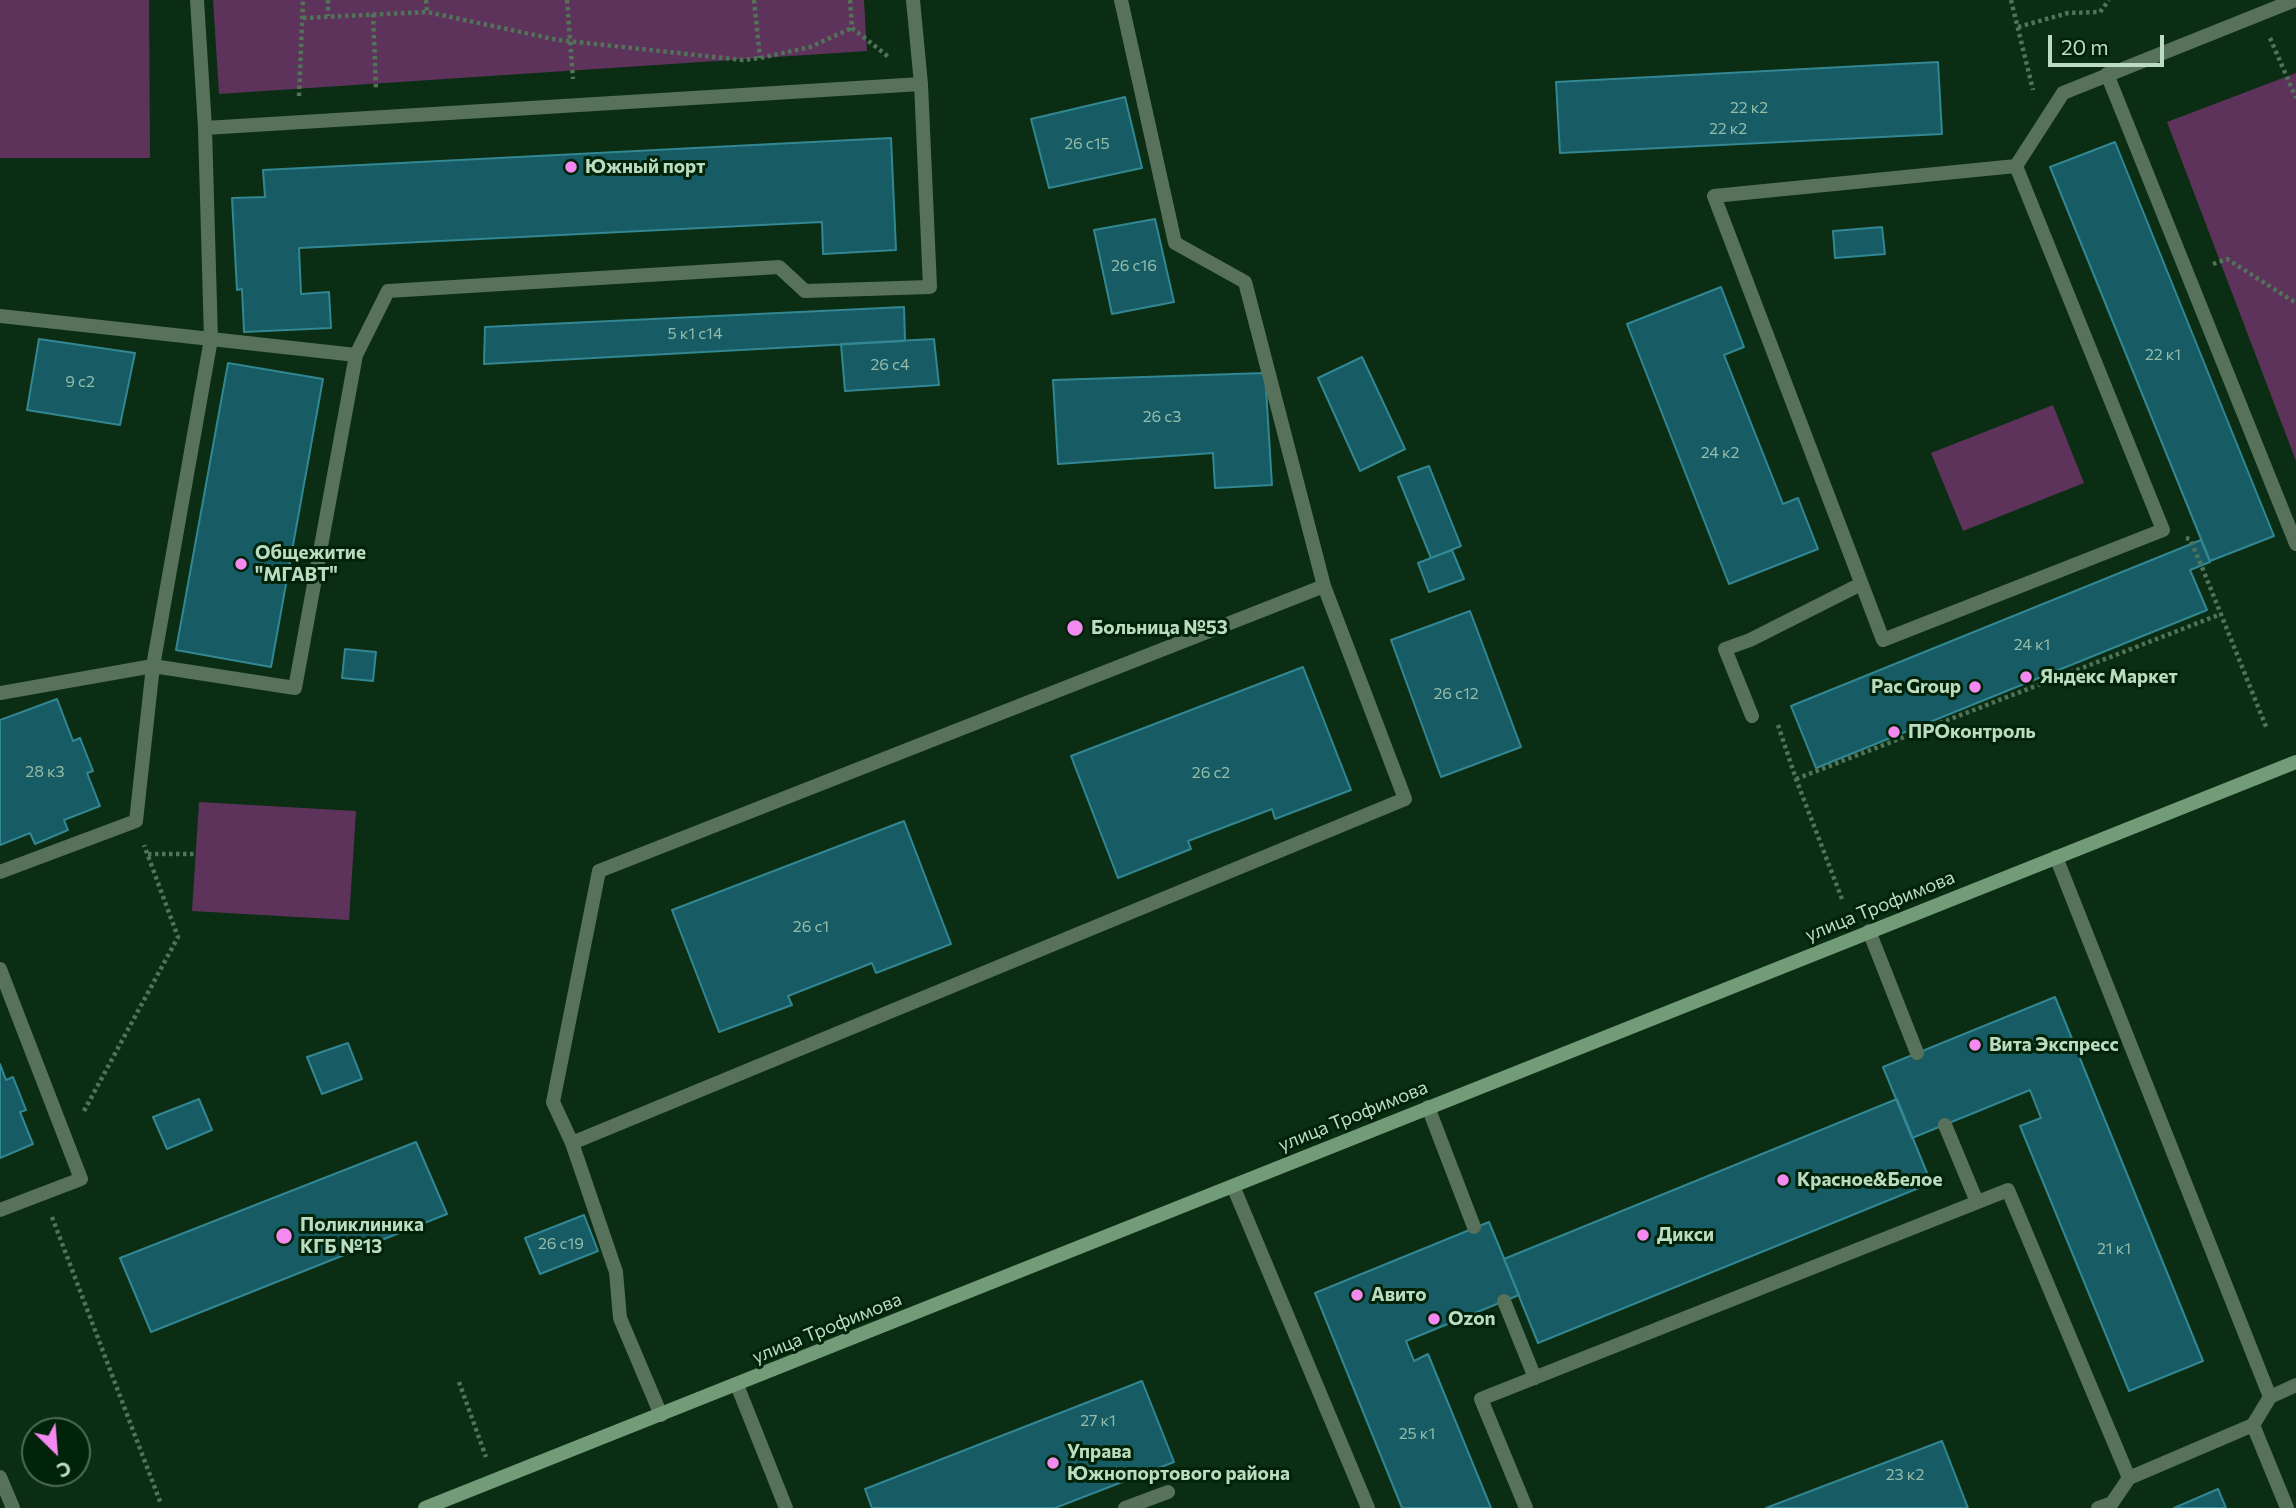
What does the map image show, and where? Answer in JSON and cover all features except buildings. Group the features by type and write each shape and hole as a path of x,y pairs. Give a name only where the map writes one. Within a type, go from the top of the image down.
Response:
{"main road":[{"name":"улица Трофимова","path":"425,1508 2296,762"}],"lane":[{"path":"0,692 153,666 211,339 205,128 197,0"},
{"path":"0,872 136,821 153,666 295,688 356,355 388,291 779,267 805,291 930,287 921,83 913,0"},
{"path":"572,1143 1405,799 1324,586 1245,282 1175,243 1121,0"},
{"path":"2016,166 2063,93 2295,0"},
{"path":"2108,74 2296,544"},
{"path":"205,128 921,83"},
{"path":"2016,166 2162,530 1882,640 1713,196 2016,166"},
{"path":"0,316 356,355"},
{"path":"1752,716 1725,649 1750,640 1861,584"},
{"path":"662,1415 620,1318 616,1272 572,1143 553,1102 599,871 1324,586"},
{"path":"2056,857 2270,1396"},
{"path":"1869,932 1917,1053"},
{"path":"0,969 81,1180 0,1210"},
{"path":"1428,1107 1475,1227"},
{"path":"1945,1125 1977,1202"},
{"path":"1233,1186 1368,1508"},
{"path":"1526,1508 1481,1399 2008,1190 2129,1478"},
{"path":"1504,1301 1535,1378"},
{"path":"737,1385 786,1508"},
{"path":"2098,1508 2113,1505 2129,1478 2253,1425 2270,1396 2296,1385"},
{"path":"2253,1425 2287,1508"},
{"path":"0,1477 13,1508"},
{"path":"1125,1508 1168,1492"}],"path":[{"path":"301,122 299,89 303,0"},
{"path":"327,0 328,16"},
{"path":"426,0 427,12"},
{"path":"568,0 575,105"},
{"path":"754,0 760,58"},
{"path":"850,0 852,28 921,83"},
{"path":"2011,0 2034,94 2048,114"},
{"path":"2018,27 2068,13 2100,12 2109,0"},
{"path":"303,18 427,12 570,41 743,60 810,47 852,28"},
{"path":"373,14 377,117"},
{"path":"2260,14 2296,99"},
{"path":"2227,259 2296,303"},
{"path":"2190,539 2267,729"},
{"path":"1796,779 2221,614"},
{"path":"1775,715 1796,779 1842,898"},
{"path":"66,1142 178,937 136,821"},
{"path":"148,853 196,854"},
{"path":"43,1194 160,1504"},
{"path":"459,1382 495,1481"}],"shaded area":[{"path":"0,0 149,0 150,158 0,158"},
{"path":"213,0 864,0 867,51 219,94"},
{"path":"2296,73 2296,461 2167,122"},
{"path":"2053,405 2084,483 1963,531 1931,453"},
{"path":"199,802 356,811 349,920 192,911"}],"place":[{"name":"Южный порт","path":"571,167"},
{"name":"Общежитие \"МГАВТ\"","path":"241,564"},
{"name":"Больница №53","path":"1075,628"},
{"name":"Яндекс Маркет","path":"2026,677"},
{"name":"Pac Group","path":"1975,687"},
{"name":"ПРОконтроль","path":"1894,732"},
{"name":"Вита Экспресс","path":"1975,1045"},
{"name":"Красное&Белое","path":"1783,1180"},
{"name":"Дикси","path":"1643,1235"},
{"name":"Поликлиника КГБ №13","path":"284,1236"},
{"name":"Авито","path":"1357,1295"},
{"name":"Ozon","path":"1434,1319"},
{"name":"Управа Южнопортового района","path":"1053,1463"}]}
